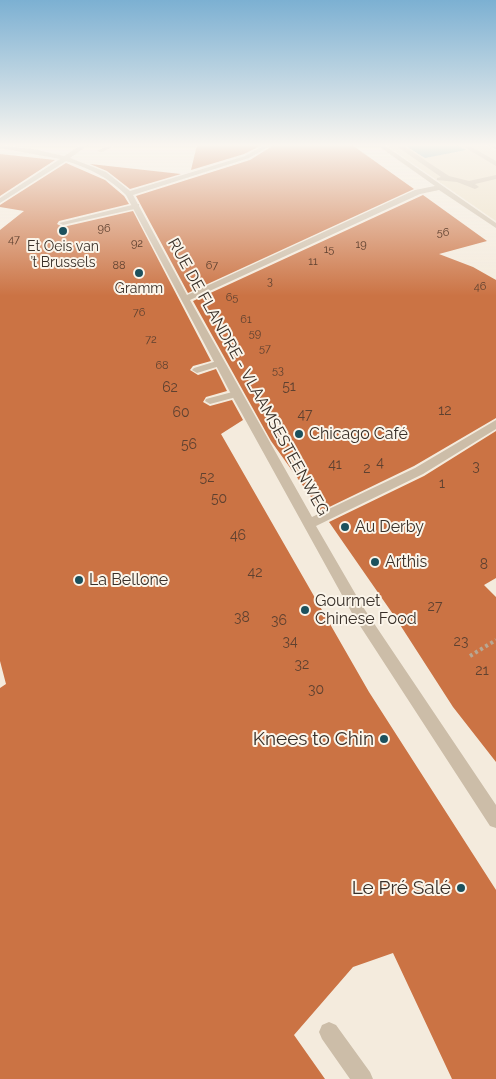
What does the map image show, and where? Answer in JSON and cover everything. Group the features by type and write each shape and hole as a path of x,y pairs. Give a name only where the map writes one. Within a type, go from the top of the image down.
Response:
{"street":[{"name":"RUE DE FLANDRE - VLAAMSESTEENWEG","path":"130,195 236,394 358,611 496,820"},
{"path":"185,299 411,195"},
{"path":"454,195 496,226"},
{"path":"63,223 136,206"},
{"path":"197,370 220,364"},
{"path":"210,401 236,394"},
{"path":"309,524 419,470 496,424"},
{"path":"329,1032 363,1079"}],"path":[{"path":"470,656 496,640"}],"shaded area":[{"path":"459,195 496,195 496,221"}],"building":[{"path":"15,195 123,195 129,204 59,221 57,224 63,227 133,211 211,361 193,366 190,370 198,375 216,369 227,391 206,397 203,402 210,406 232,400 243,420 221,434 369,692 496,890 496,1079 452,1079 393,953 353,967 294,1035 325,1079 0,1079 0,688 6,684 0,661 0,230 24,211 0,207 0,205"},
{"path":"138,195 400,195 188,293 136,196"},
{"path":"423,195 487,241 439,254 473,267 496,280 496,418 414,466 321,511 271,441 193,301"},
{"path":"496,431 496,578 484,585 496,597 496,762 453,707 395,617 329,522 424,476"}],"place":[{"name":"Et Oeis van ’t Brussels","path":"63,231"},
{"name":"Gramm","path":"139,273"},
{"name":"Chicago Café","path":"299,434"},
{"name":"Au Derby","path":"345,527"},
{"name":"Arthis","path":"375,562"},
{"name":"La Bellone","path":"79,580"},
{"name":"Gourmet Chinese Food","path":"305,610"},
{"name":"Knees to Chin","path":"384,739"},
{"name":"Le Pré Salé","path":"461,888"}]}
